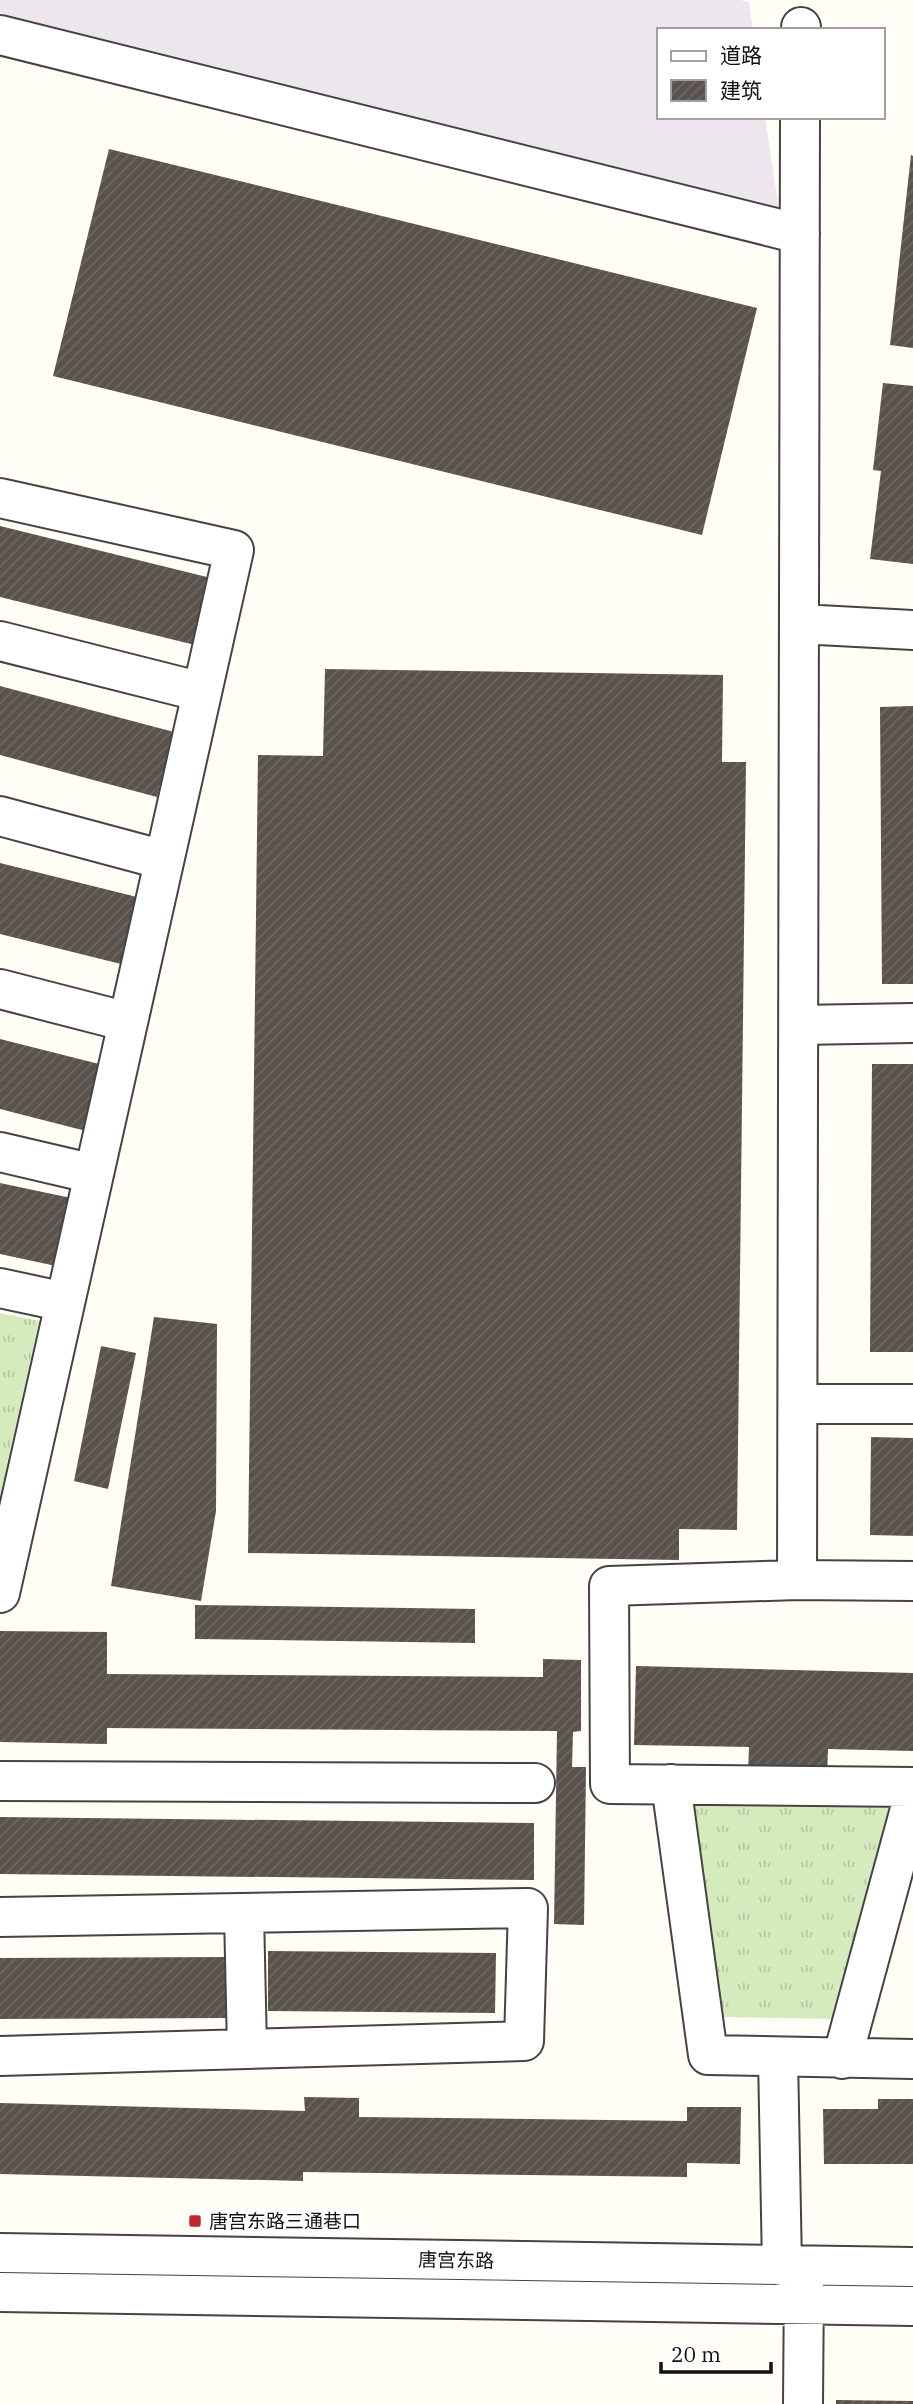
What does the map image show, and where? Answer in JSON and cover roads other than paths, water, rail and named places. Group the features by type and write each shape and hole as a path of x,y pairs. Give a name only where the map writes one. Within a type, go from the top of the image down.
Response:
{"street":[{"path":"0,35 800,234"},
{"path":"797,1580 800,119"},
{"path":"0,498 234,550 0,1594"},
{"path":"800,624 913,630"},
{"path":"0,641 202,692"},
{"path":"0,816 164,860"},
{"path":"0,989 128,1022"},
{"path":"799,1025 913,1023"},
{"path":"0,1152 94,1174"},
{"path":"0,1288 65,1302"},
{"path":"798,1404 913,1404"},
{"path":"913,1581 797,1580 609,1586 610,1784 913,1787"},
{"path":"0,1782 535,1783"},
{"path":"671,1784 708,2055 913,2059"},
{"path":"842,2059 913,1798"},
{"path":"0,1917 528,1908 524,2041 0,2056"},
{"path":"244,1913 247,2049"},
{"path":"778,2057 793,2266 804,2304 803,2404"},
{"name":"唐宫东路","path":"0,2253 913,2267"},
{"name":"唐宫东路","path":"0,2292 913,2306"}],"place":[{"name":"唐宫东路三通巷口","path":"195,2221"}]}
